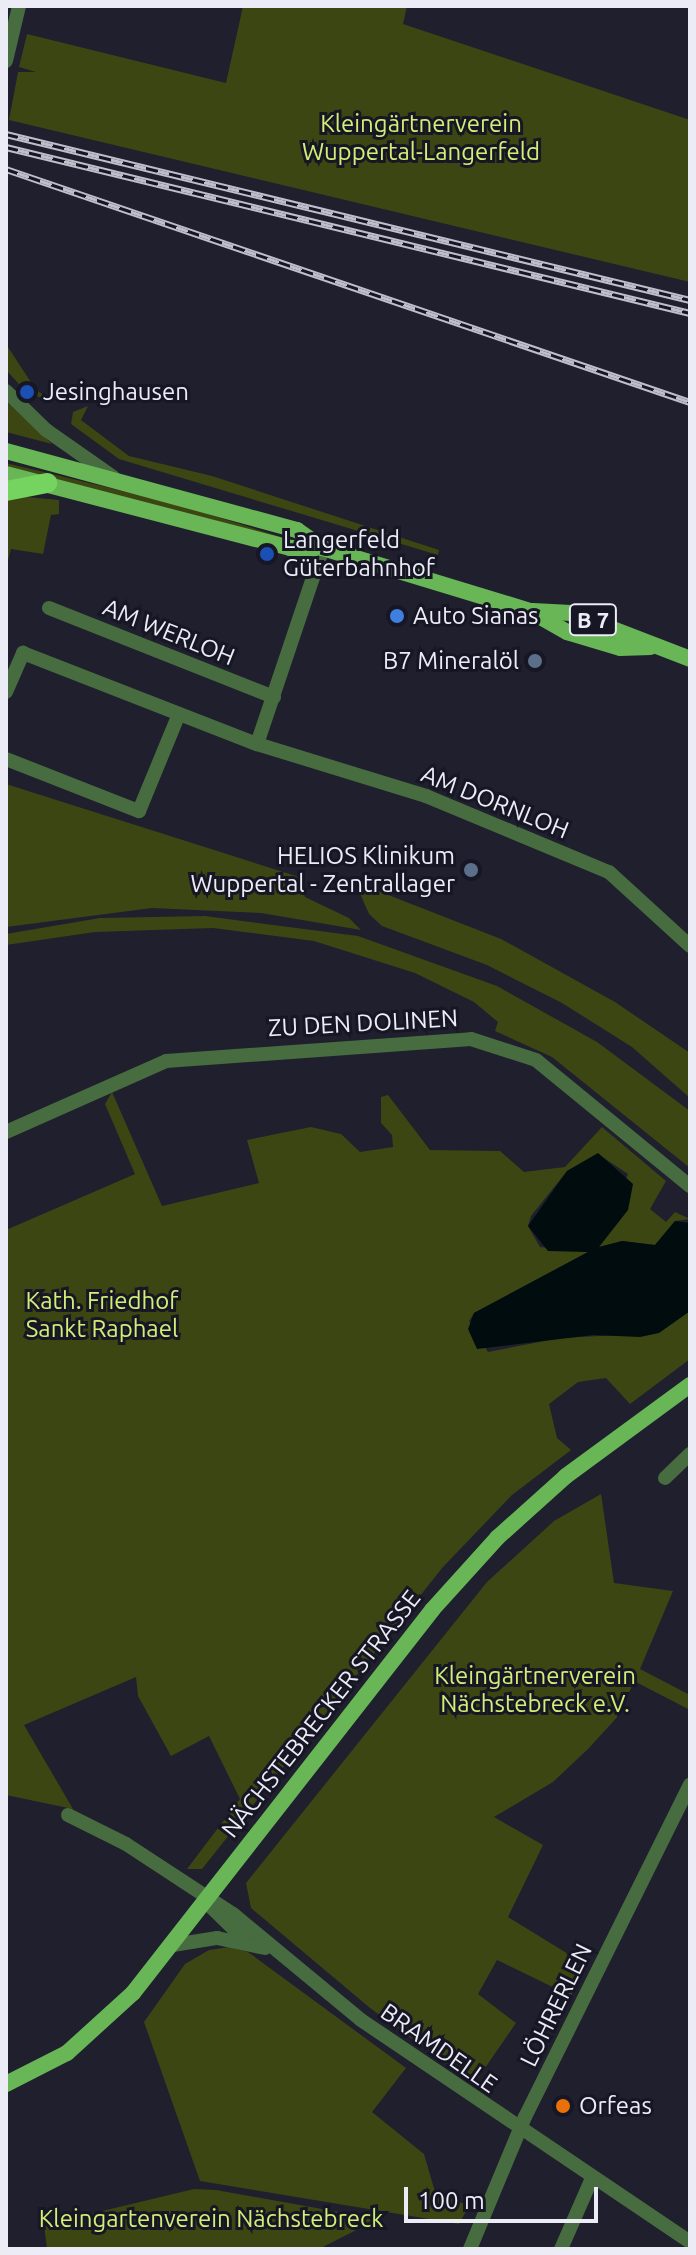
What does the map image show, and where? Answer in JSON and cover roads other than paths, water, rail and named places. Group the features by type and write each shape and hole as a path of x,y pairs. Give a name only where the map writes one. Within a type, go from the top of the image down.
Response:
{"highway":[{"path":"6,491 47,483"}],"main road":[{"name":"B 7","path":"6,451 113,477 297,530 323,548"},
{"name":"B 7","path":"6,474 290,548 323,548 530,611 593,640 651,647 690,659"},
{"name":"NÄCHSTEBRECKER STRASSE","path":"6,2084 95,2032 173,1945 432,1610 497,1538 566,1476 690,1385"}],"street":[{"path":"6,61 19,6"},
{"path":"6,391 46,430 113,477"},
{"path":"6,692 23,653 257,744 323,548"},
{"name":"AM WERLOH","path":"49,608 274,697"},
{"path":"6,759 139,811 179,714"},
{"name":"AM DORNLOH","path":"257,744 426,796 609,872 690,946"},
{"name":"ZU DEN DOLINEN","path":"6,1132 166,1061 471,1039 536,1060 690,1186"},
{"path":"665,1478 690,1454"},
{"name":"LÖHRERLEN","path":"470,2249 520,2129 690,1785"},
{"name":"BRAMDELLE","path":"68,1815 126,1844 205,1901 233,1914 266,1948 520,2129 690,2242"},
{"name":"BRAMDELLE","path":"205,1901 223,1926 247,1941 266,1948"},
{"name":"BRAMDELLE","path":"173,1945 217,1938 247,1941"},
{"path":"561,2249 592,2178"}],"railway":[{"path":"6,134 690,300"},
{"path":"6,147 690,313"},
{"path":"6,169 690,402"}],"place":[{"name":"Jesinghausen","path":"27,392"},
{"name":"Langerfeld Güterbahnhof","path":"267,554"},
{"name":"Auto Sianas","path":"397,616"},
{"name":"B7 Mineralöl","path":"535,661"},
{"name":"HELIOS Klinikum Wuppertal - Zentrallager","path":"471,870"},
{"name":"Orfeas","path":"563,2106"}],"park label":[{"name":"Kleingärtnerverein Wuppertal-Langerfeld","path":"421,138"},
{"name":"Kath. Friedhof Sankt Raphael","path":"102,1315"},
{"name":"Kleingärtnerverein Nächstebreck e.V.","path":"535,1690"},
{"name":"Kleingartenverein Nächstebreck","path":"211,2219"}]}
